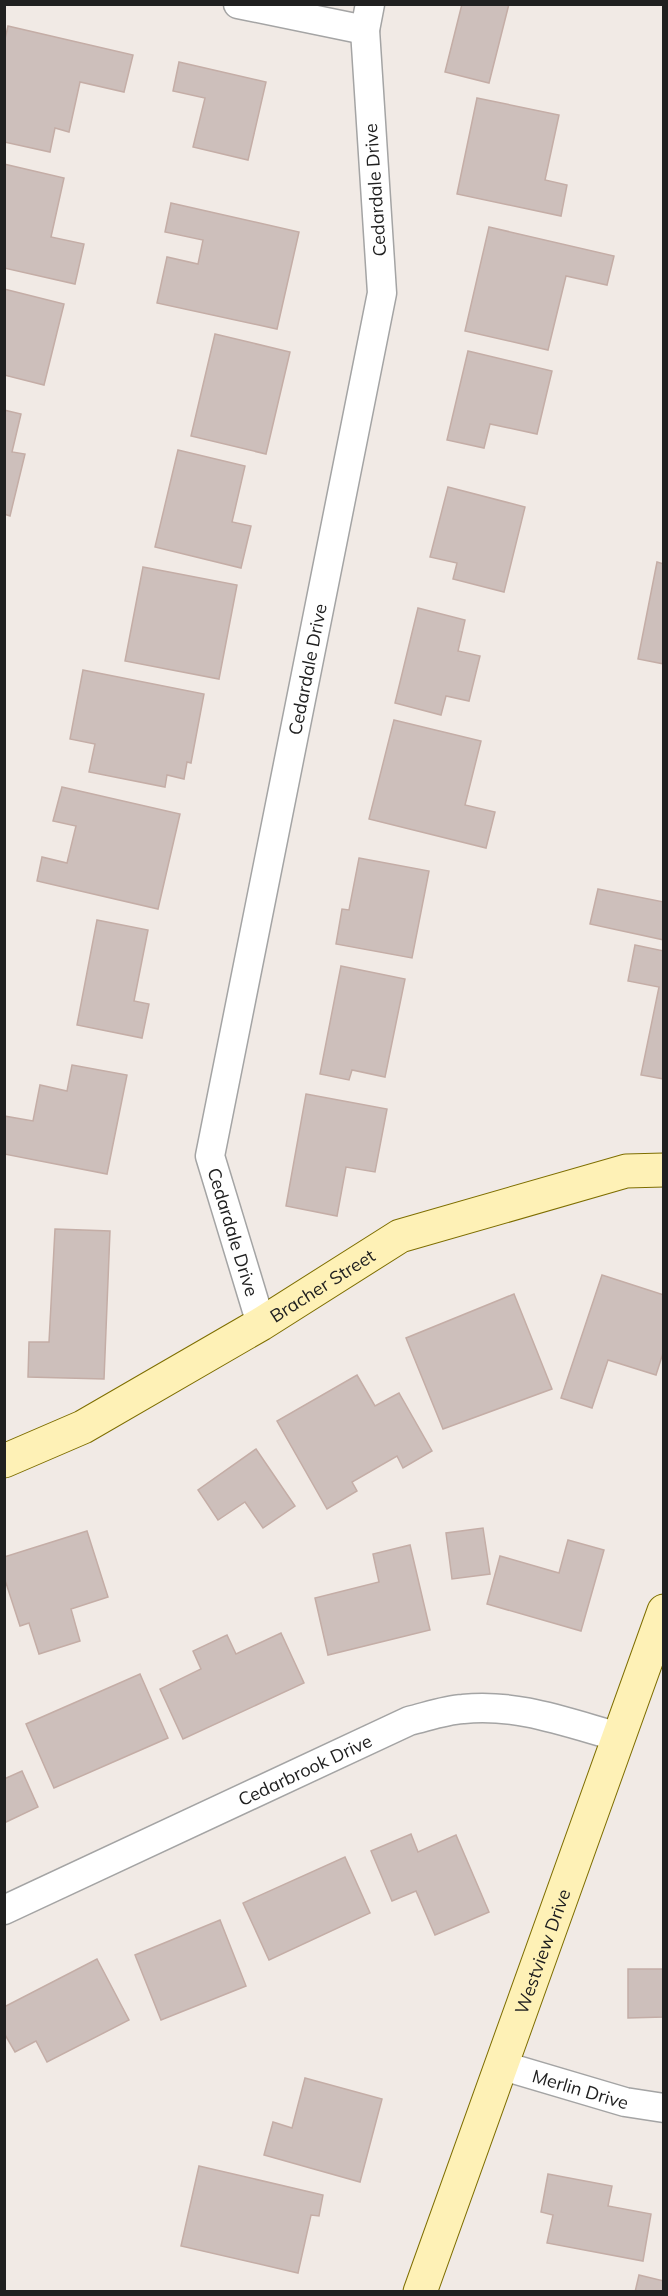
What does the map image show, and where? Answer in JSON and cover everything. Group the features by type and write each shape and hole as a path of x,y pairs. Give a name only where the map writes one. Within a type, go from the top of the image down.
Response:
{"street":[{"path":"238,4 368,17"},
{"name":"Cedardale Drive","path":"261,1324 210,1156 382,293 368,17"},
{"name":"Bracher Street","path":"4,1461 83,1427 261,1324 400,1236 626,1171 663,1170"},
{"name":"Westview Drive","path":"420,2292 663,1611"},
{"name":"Cedarbrook Drive","path":"4,1910 409,1721 463,1709 497,1708 533,1713 619,1737"},
{"name":"Merlin Drive","path":"500,2065 625,2102 663,2108"}],"building":[{"path":"462,4 509,4 489,83 445,72"},
{"path":"8,26 133,55 124,92 80,82 69,132 55,128 50,152 4,142 4,43"},
{"path":"179,62 266,82 248,160 193,147 205,98 173,91"},
{"path":"477,98 559,115 545,180 567,185 561,216 457,194"},
{"path":"4,164 64,178 51,237 84,244 75,284 4,268"},
{"path":"171,203 299,232 277,329 157,303 167,257 198,264 203,240 165,232"},
{"path":"489,227 614,256 607,285 566,276 548,350 465,331"},
{"path":"4,289 64,304 44,385 4,375"},
{"path":"215,334 290,352 266,454 191,436"},
{"path":"468,351 552,371 537,434 490,424 484,448 447,440"},
{"path":"4,410 21,414 12,452 25,454 10,516 4,514"},
{"path":"178,450 245,466 232,522 251,526 241,568 155,547"},
{"path":"448,487 525,507 504,592 453,579 457,563 430,557"},
{"path":"657,562 664,564 664,664 638,659"},
{"path":"143,567 237,585 219,679 125,661"},
{"path":"418,608 465,620 458,651 480,656 469,701 446,696 441,715 395,703"},
{"path":"83,670 204,694 191,763 187,762 184,779 167,775 165,787 89,772 95,744 70,739"},
{"path":"394,720 481,741 465,805 495,812 486,848 369,819"},
{"path":"62,787 180,814 158,909 37,881 42,857 67,863 76,826 53,821"},
{"path":"359,858 429,871 412,958 336,944 342,909 349,910"},
{"path":"598,889 664,902 664,940 590,924"},
{"path":"97,920 148,930 134,1001 149,1004 142,1038 77,1025"},
{"path":"635,945 664,951 664,1079 641,1075 659,987 628,981"},
{"path":"341,966 405,979 385,1077 352,1070 349,1080 320,1074"},
{"path":"72,1065 127,1075 107,1174 4,1154 4,1116 33,1121 40,1085 67,1091"},
{"path":"306,1094 387,1109 375,1172 346,1167 337,1216 286,1206"},
{"path":"55,1229 110,1231 104,1379 28,1377 29,1342 49,1342"},
{"path":"602,1275 664,1295 664,1350 656,1375 608,1360 592,1408 561,1398"},
{"path":"514,1294 552,1389 443,1429 406,1338"},
{"path":"357,1375 375,1406 399,1393 432,1451 403,1468 397,1456 352,1482 357,1491 327,1509 277,1421"},
{"path":"256,1449 295,1506 263,1528 245,1502 218,1520 198,1490"},
{"path":"483,1528 490,1574 452,1579 446,1533"},
{"path":"87,1531 108,1597 71,1609 80,1641 39,1654 29,1623 20,1626 4,1577 4,1557"},
{"path":"568,1540 604,1550 581,1631 487,1604 500,1556 559,1573"},
{"path":"410,1545 430,1630 328,1655 315,1598 379,1582 373,1554"},
{"path":"281,1633 304,1683 183,1739 160,1689 201,1669 193,1651 227,1635 236,1654"},
{"path":"140,1674 168,1738 54,1788 26,1724"},
{"path":"22,1771 38,1807 4,1823 4,1779"},
{"path":"411,1834 418,1852 456,1835 489,1912 435,1935 416,1891 392,1901 371,1851"},
{"path":"345,1857 370,1913 269,1960 243,1903"},
{"path":"220,1920 246,1986 161,2020 135,1955"},
{"path":"97,1959 129,2020 47,2062 36,2041 15,2052 4,2033 4,2007"},
{"path":"628,1969 664,1969 664,2017 628,2018"},
{"path":"305,2078 382,2099 360,2182 264,2155 273,2122 292,2128"},
{"path":"199,2166 323,2195 319,2216 311,2215 298,2273 181,2246"},
{"path":"548,2174 612,2186 608,2206 651,2214 643,2261 547,2243 553,2215 541,2212"},
{"path":"639,2275 664,2281 664,2292 635,2292"}]}
